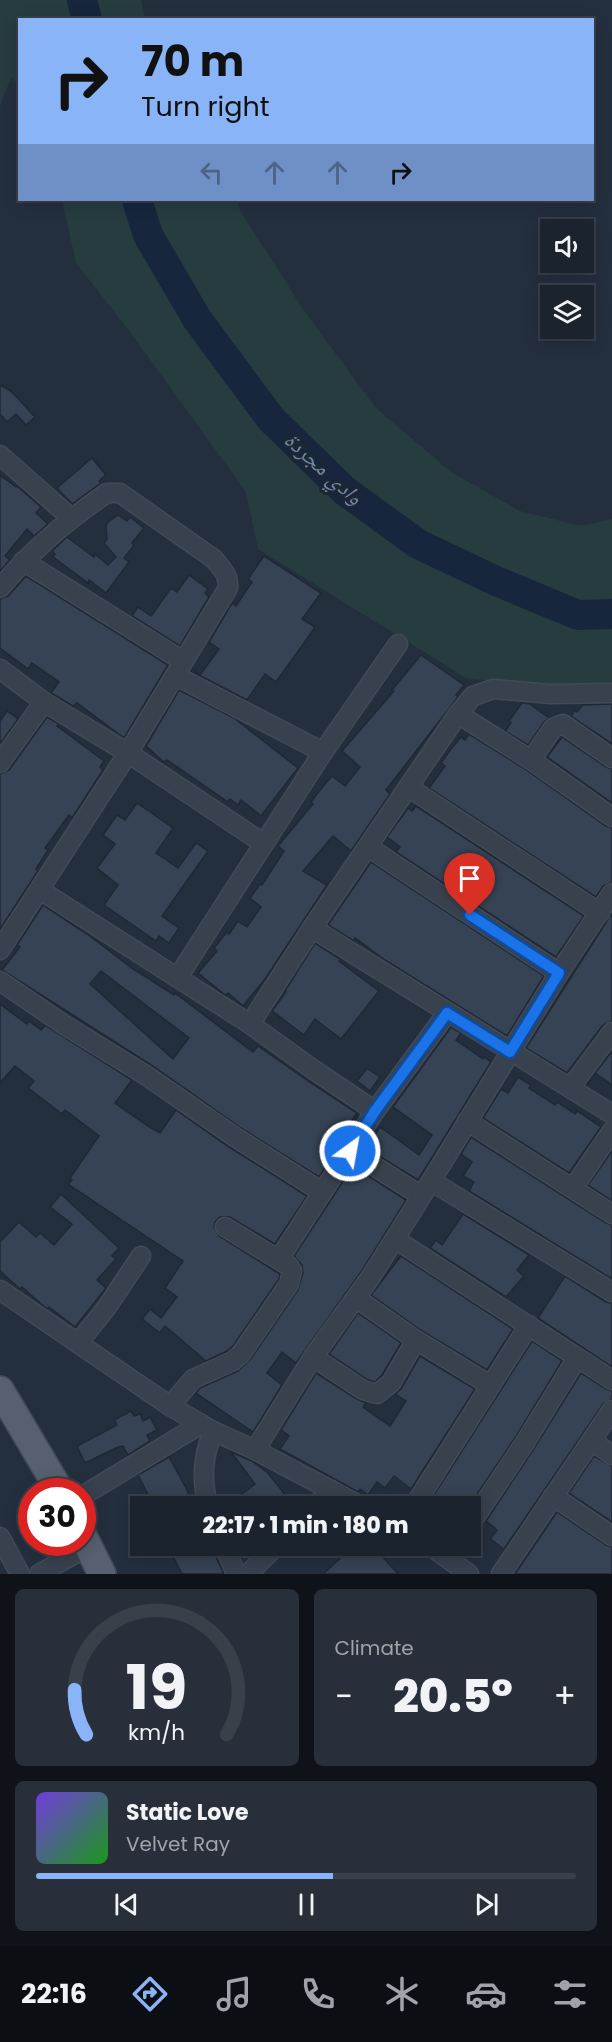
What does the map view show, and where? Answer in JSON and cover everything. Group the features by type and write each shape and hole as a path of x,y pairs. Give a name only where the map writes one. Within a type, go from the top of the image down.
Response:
{"main road":[{"path":"0,1389 52,1478"},
{"path":"94,1556 102,1574"}],"street":[{"path":"0,455 71,518"},
{"path":"0,588 23,561 71,518 107,493 120,493 214,559 229,580 228,588 128,753 0,950"},
{"path":"23,561 179,668 323,752"},
{"path":"178,977 323,752 398,644"},
{"path":"0,669 44,702 128,753 263,843"},
{"path":"250,1023 312,928 472,696 493,689 551,694 612,693"},
{"path":"0,763 44,702"},
{"path":"458,714 531,760 612,817"},
{"path":"531,760 553,728 563,724 612,758"},
{"path":"408,787 600,913"},
{"path":"368,847 559,973"},
{"path":"40,890 250,1023 375,1111"},
{"path":"255,1450 313,1357 395,1239 559,973 612,893"},
{"path":"312,928 612,1114"},
{"path":"0,981 322,1192"},
{"path":"279,1259 375,1111 447,1013"},
{"path":"570,1088 612,1032"},
{"path":"467,1121 612,1214"},
{"path":"573,1188 612,1131"},
{"path":"350,1151 426,1188 612,1292"},
{"path":"170,1406 193,1379 233,1361 241,1354 289,1284 292,1271 279,1259 225,1227"},
{"path":"395,1239 612,1380"},
{"path":"78,1342 107,1307 141,1256"},
{"path":"0,1290 170,1406 342,1496"},
{"path":"356,1298 416,1340 490,1385"},
{"path":"420,1496 529,1325"},
{"path":"313,1357 363,1389 377,1394 391,1383 416,1340"},
{"path":"481,1508 577,1358"},
{"path":"501,1574 612,1410"},
{"path":"96,1488 207,1427"},
{"path":"207,1427 203,1466 207,1496"},
{"path":"592,1441 612,1455"},
{"path":"325,1496 331,1490"},
{"path":"553,1496 612,1536"},
{"path":"0,1537 21,1574"},
{"path":"39,1574 64,1556"},
{"path":"229,1556 236,1574"},
{"path":"248,1574 266,1556"},
{"path":"456,1556 469,1574"}],"green space":[{"path":"0,0 141,0 145,18 18,18 18,87 12,76 0,105"},
{"path":"62,201 236,201 303,309 375,407 451,472 520,511 581,526 612,519 612,682 550,687 466,678 258,549 246,492 130,332 76,263"}],"building":[{"path":"0,385 12,392 35,417 26,425 16,414 7,422 0,414"},
{"path":"92,458 106,475 99,481 101,483 72,504 57,488"},
{"path":"0,475 41,507 36,513 48,524 34,536 27,529 5,556 10,560 0,571"},
{"path":"118,515 127,521 130,517 144,528 124,558 129,562 106,593 89,580 88,583 53,557 55,554 52,551 67,537 108,565 116,557 104,543 107,539 106,526"},
{"path":"264,556 321,593 302,619 315,627 304,643 276,682 265,674 247,700 191,671 192,669 200,675 219,649 209,642 232,603 236,606 252,582 248,579"},
{"path":"189,575 208,589 205,593 209,597 180,646 132,616 138,607 151,616 171,588 177,592"},
{"path":"26,576 168,665 124,738 77,703 73,706 51,693 59,682 32,663 28,669 0,648 0,599 8,596"},
{"path":"421,655 464,685 456,695 458,697 386,790 390,794 351,851 333,836 303,871 327,885 265,979 243,1006 198,973 217,951 214,948 227,932 229,934 238,921 247,927 261,907 250,898 260,884 262,885 284,851 278,846 313,804 311,802 320,790 332,776 345,786 360,767 342,751 394,691 392,690"},
{"path":"179,690 234,718 298,768 261,816 241,800 238,805 230,799 228,802 167,760 164,762 146,746"},
{"path":"522,703 530,704 549,718 528,745 505,731"},
{"path":"612,704 612,744 571,716 583,705"},
{"path":"7,711 18,719 0,744 0,721"},
{"path":"47,717 104,761 100,767 103,770 72,818 69,815 45,848 48,850 36,869 38,871 0,929 0,774 9,770"},
{"path":"469,734 612,828 612,882 603,886 596,897 429,788 445,766 441,763 451,749 461,737 465,740"},
{"path":"562,737 612,769 612,803 547,757"},
{"path":"137,803 173,828 156,853 178,868 196,843 208,851 162,916 179,928 169,943 159,936 156,941 104,905 118,885 97,868 115,844 103,835 117,815 125,820"},
{"path":"416,806 584,916 556,957 396,852 400,847 387,837 408,808 412,811"},
{"path":"371,862 544,976 507,1036 385,960 355,938 354,941 328,925"},
{"path":"43,905 87,934 133,969 174,995 175,993 253,1052 258,1046 357,1113 349,1125 351,1127 319,1177 241,1128 153,1066 2,970 20,947 17,945","holes":["101,971 189,1038 173,1059 90,984"]},
{"path":"612,913 612,1021 603,1025 567,1073 526,1048"},
{"path":"315,943 340,959 339,961 379,991 341,1039 315,1019 304,1035 272,1011"},
{"path":"0,1004 27,1024 29,1021 41,1030 45,1025 132,1080 115,1103 148,1126 160,1133 176,1110 229,1147 307,1196 275,1244 230,1217 220,1217 215,1222 214,1227 219,1236 280,1274 279,1279 233,1346 227,1351 206,1361 165,1326 160,1333 142,1319 150,1309 161,1318 177,1297 165,1288 183,1261 68,1184 99,1136 65,1110 62,1114 28,1088 34,1081 15,1066 0,1083"},
{"path":"451,1027 461,1033 456,1040 491,1062 418,1180 366,1148 380,1127 419,1155 432,1135 393,1107"},
{"path":"612,1051 612,1085 595,1073"},
{"path":"367,1068 380,1077 370,1091 357,1081"},
{"path":"518,1077 531,1085 529,1088 555,1105 557,1102 575,1114 577,1111 601,1127 569,1173 483,1118 501,1089 508,1093"},
{"path":"471,1137 612,1225 612,1279 469,1191 474,1182 463,1176 472,1162 461,1154"},
{"path":"612,1151 612,1201 588,1185"},
{"path":"353,1166 406,1200 363,1269 296,1363 282,1352 267,1373 282,1385 253,1432 196,1393 200,1388 238,1371 250,1360 298,1290 303,1273 302,1265 294,1256"},
{"path":"61,1194 119,1248 112,1256 116,1259 97,1280 106,1288 75,1327 49,1307 47,1309 22,1287 20,1289 0,1271 0,1242 19,1222 36,1237 40,1233 54,1245 72,1224 50,1207"},
{"path":"463,1214 529,1255 517,1270 524,1276 506,1297 430,1248 436,1240 442,1245"},
{"path":"401,1256 513,1329 487,1370 422,1331 371,1295"},
{"path":"565,1276 606,1302 612,1303 612,1367 538,1318"},
{"path":"358,1313 401,1343 382,1375 375,1382 368,1380 329,1354"},
{"path":"532,1341 562,1361 515,1438 476,1496 433,1496"},
{"path":"420,1356 475,1389 411,1489 394,1476 385,1488 377,1482 368,1495 360,1489 358,1492 280,1449 289,1436 281,1430 316,1373 366,1403 363,1407 390,1426 406,1401 395,1394 401,1389"},
{"path":"581,1373 612,1391 612,1399 603,1404 504,1549 490,1539 497,1530 486,1521"},
{"path":"131,1411 134,1416 140,1414 143,1421 150,1417 157,1430 147,1435 150,1441 128,1455 123,1446 85,1463 77,1446 117,1425 114,1420"},
{"path":"231,1452 252,1461 268,1473 286,1496 239,1496 255,1484"},
{"path":"594,1456 612,1466 612,1522 569,1493"},
{"path":"169,1457 190,1496 149,1496 138,1475"},
{"path":"557,1512 612,1547 612,1574 515,1574"},
{"path":"173,1556 215,1556 224,1574 182,1574"},
{"path":"343,1556 382,1556 398,1574 323,1574"}],"waterway":[{"name":"وادي مجردة","path":"82,0 86,18"},
{"name":"وادي مجردة","path":"137,201 148,235 197,319 271,419 345,491 418,544 496,581 578,615 612,614"}],"route":[{"path":"350,1151 375,1111 447,1013 510,1052 559,973 470,915"}]}
